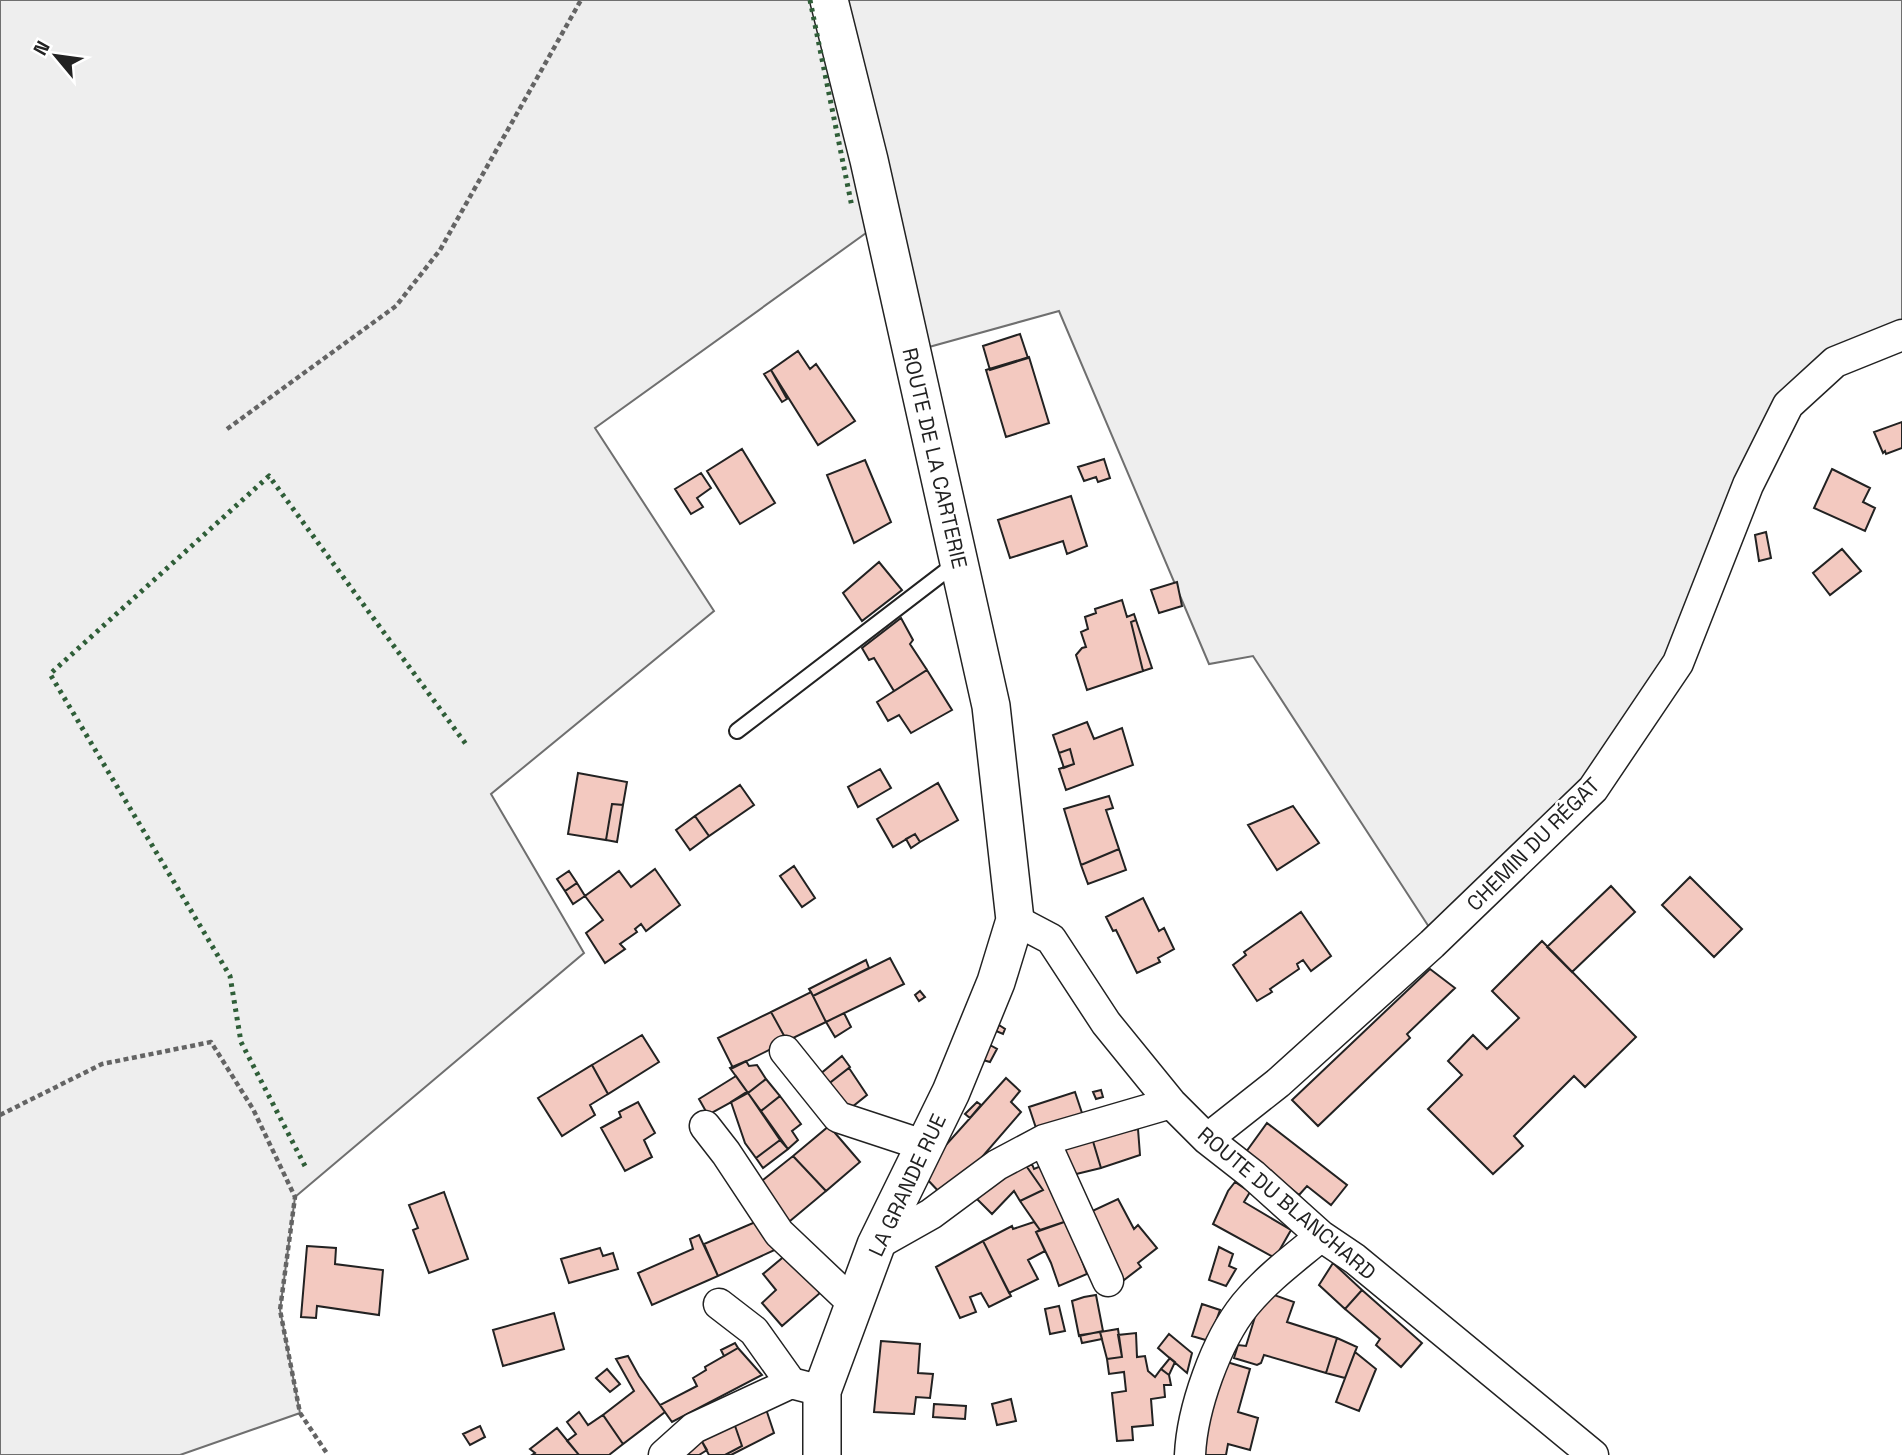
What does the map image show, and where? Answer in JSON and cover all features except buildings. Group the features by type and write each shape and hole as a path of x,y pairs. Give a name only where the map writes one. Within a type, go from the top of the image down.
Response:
{"street":[{"name":"ROUTE DE LA CARTERIE","path":"829,0 866,147 991,706 1015,919"},
{"name":"CHEMIN DU RÉGAT","path":"1207,1139 1278,1083 1432,944 1593,789 1678,663 1748,485 1788,405 1835,362 1902,335"},
{"name":"ROUTE DU BLANCHARD","path":"1015,919 1051,939 1106,1023 1171,1103 1207,1139 1321,1236 1355,1259 1593,1455"},
{"name":"LA GRANDE RUE","path":"822,1455 806,1387 854,1304 876,1245 951,1092 996,982 1015,919"},
{"path":"785,1051 838,1117 926,1146"},
{"path":"876,1245 931,1214 997,1165 1044,1140 1171,1103"},
{"path":"705,1126 779,1233 854,1304"},
{"path":"1044,1140 1108,1281"},
{"path":"1190,1455 1191,1433 1207,1376 1244,1306 1276,1273 1321,1236"},
{"path":"664,1455 694,1428 806,1387 754,1331 719,1304"}],"lane":[{"path":"737,730 958,562"}],"path":[{"path":"227,429 396,306 440,250 581,0"},
{"path":"0,1115 102,1064 211,1042 253,1109 295,1197 280,1310 300,1413 328,1455"}],"shaded area":[{"path":"0,0 1902,0 1902,322 1781,409 1648,697 1581,785 1429,927 1253,656 1209,664 1059,311 929,347 873,228 595,428 714,611 491,794 584,953 295,1197 280,1310 300,1413 180,1455 0,1455"}],"hedge":[{"path":"810,0 852,207"},
{"path":"305,1166 241,1042 230,976 50,674 269,476 468,747"}]}
